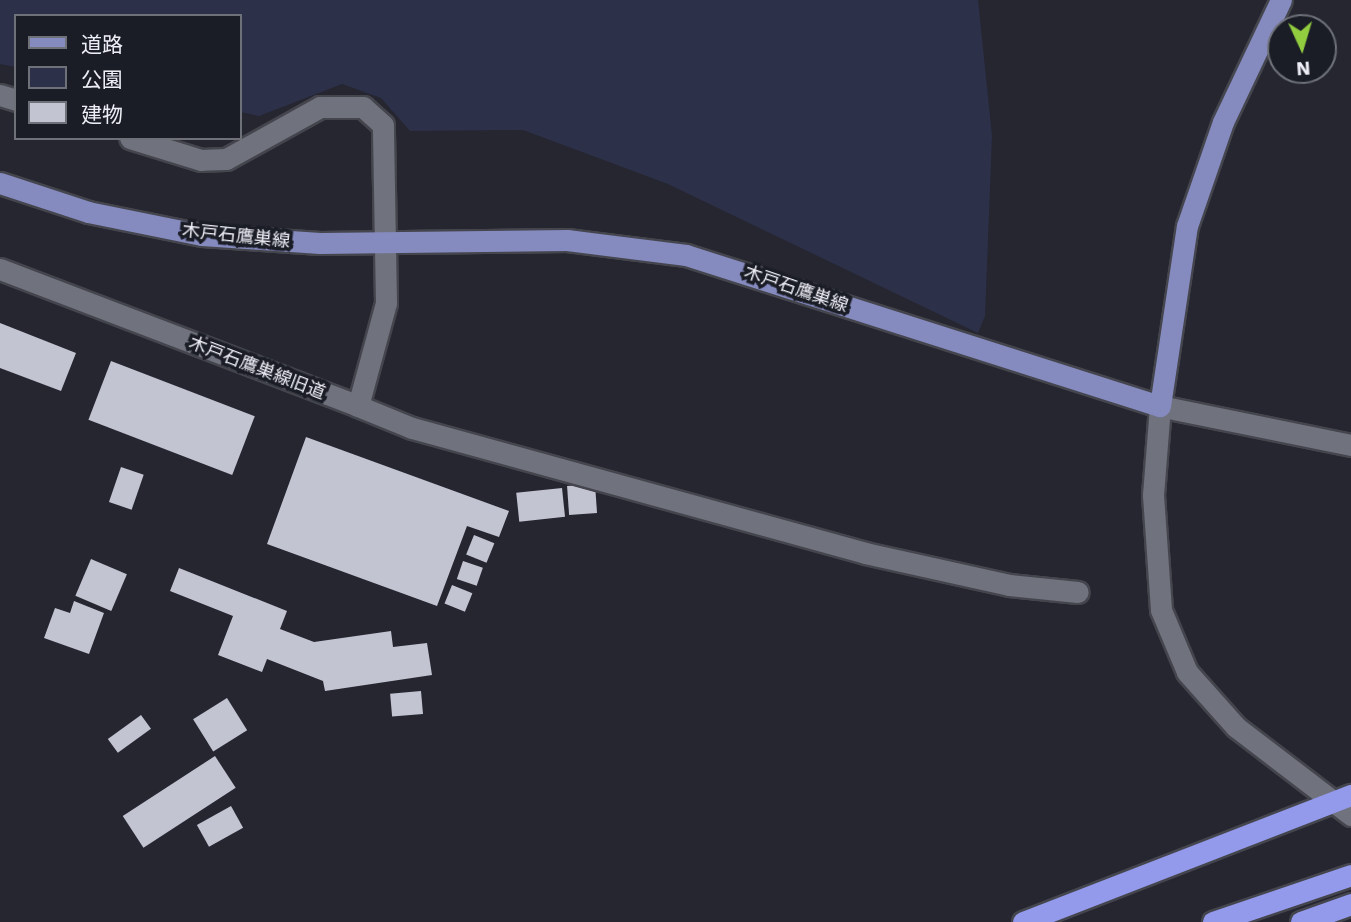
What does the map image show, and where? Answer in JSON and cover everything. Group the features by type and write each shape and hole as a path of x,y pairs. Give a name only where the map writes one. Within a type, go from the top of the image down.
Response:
{"highway":[{"path":"1023,922 1346,804"},
{"path":"1213,922 1351,875"},
{"path":"1301,922 1351,904"}],"main road":[{"path":"1160,406 1191,213 1223,122 1281,0"},
{"name":"木戸石鷹巣線","path":"0,183 88,212 202,235 385,242 567,240 686,255 1160,406"}],"street":[{"path":"136,140 201,160 226,159 320,107 363,107 383,125 386,303 358,406"},
{"name":"木戸石鷹巣線旧道","path":"0,269 412,428 865,553 1009,585 1078,592"},
{"path":"1346,804 1236,727 1187,673 1172,643 1155,576 1160,406 1351,445"}],"green space":[{"path":"0,0 978,0 992,136 985,316 978,333 668,184 523,130 410,131 381,98 342,84 259,116 242,112 242,14 14,14 14,67 0,64"}],"building":[{"path":"0,323 76,353 61,391 0,368"},
{"path":"111,361 255,416 232,475 88,420"},
{"path":"306,437 509,511 499,537 467,526 437,606 267,544"},
{"path":"121,467 144,475 132,510 109,502"},
{"path":"595,484 597,513 569,515 567,486"},
{"path":"562,488 565,517 519,522 516,493"},
{"path":"474,535 494,543 487,563 466,554"},
{"path":"91,559 127,574 111,611 75,596"},
{"path":"463,561 483,568 477,586 457,579"},
{"path":"179,568 287,611 280,629 314,642 391,631 393,647 427,643 432,675 325,691 323,681 267,659 262,672 218,655 233,616 170,591"},
{"path":"452,585 472,593 465,612 445,604"},
{"path":"74,601 104,613 89,654 44,638 55,608 70,613"},
{"path":"421,691 423,714 392,717 390,694"},
{"path":"227,698 247,730 213,751 193,719"},
{"path":"141,715 151,729 118,753 108,739"},
{"path":"215,756 236,788 143,848 123,816"},
{"path":"231,806 243,828 209,847 197,825"}]}
